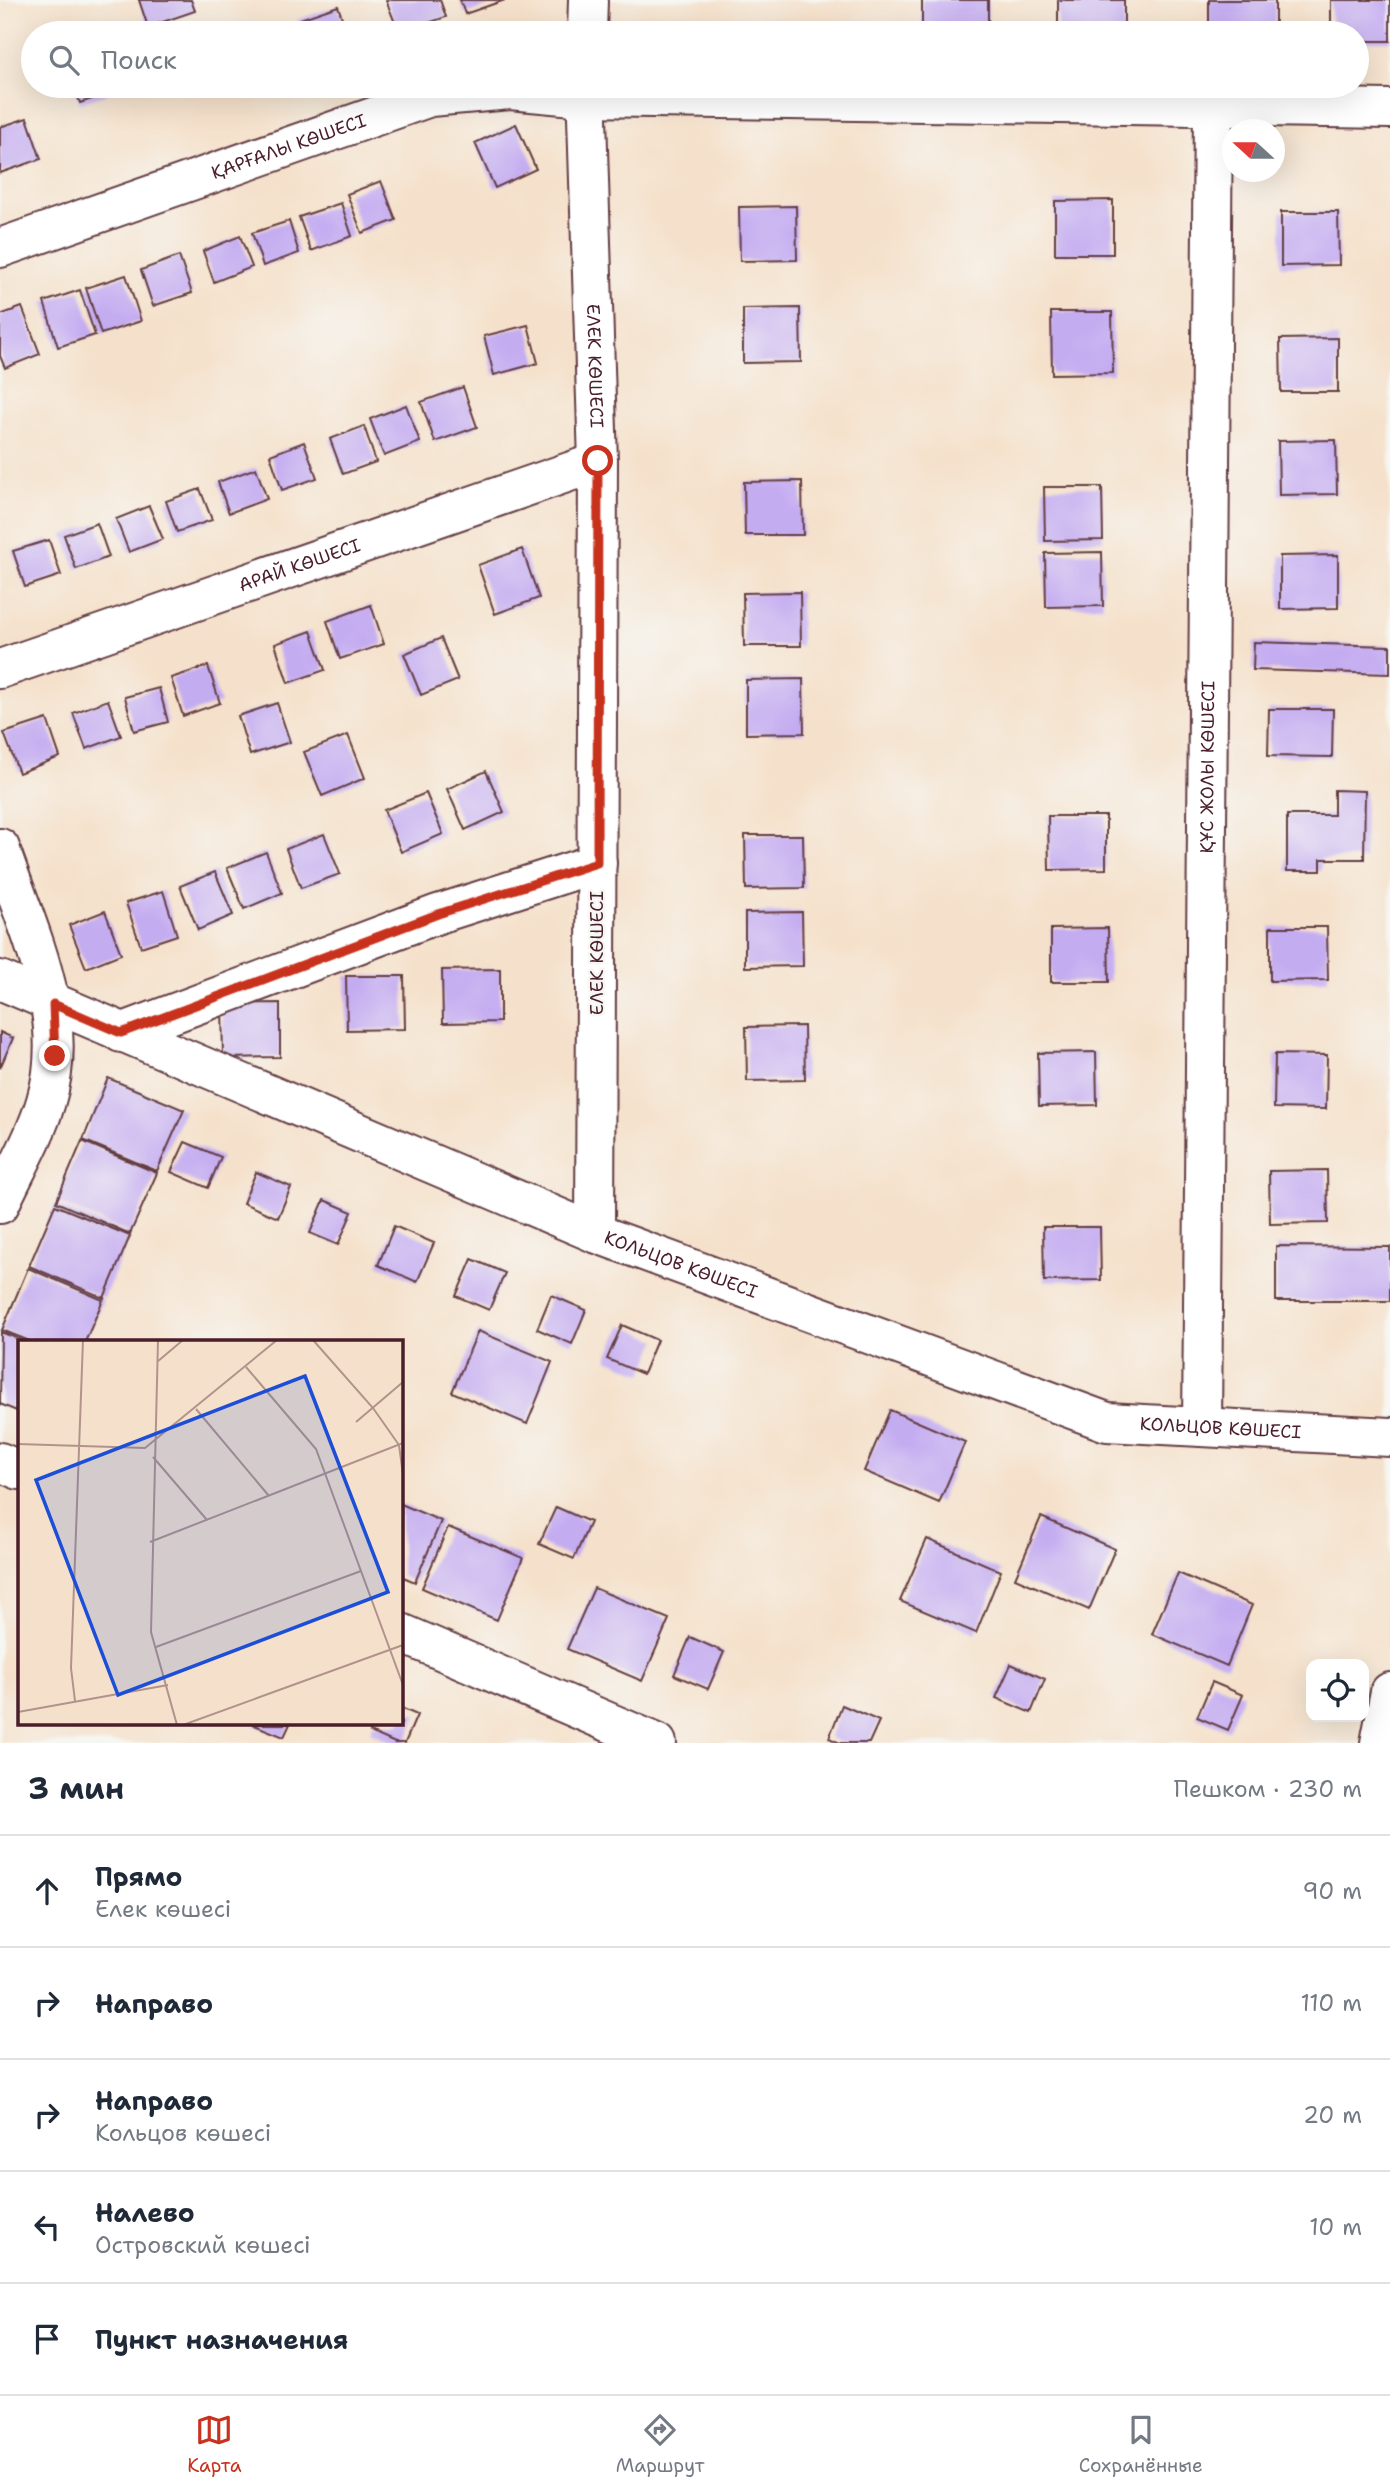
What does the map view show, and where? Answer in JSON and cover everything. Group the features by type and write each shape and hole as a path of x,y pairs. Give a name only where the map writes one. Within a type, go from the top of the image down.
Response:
{"street":[{"path":"587,21 588,0"},
{"name":"ҚАРҒАЛЫ КӨШЕСІ","path":"0,248 427,98"},
{"name":"ЕЛЕК КӨШЕСІ","path":"586,98 598,461 595,1233"},
{"name":"ҚАРҒАЛЫ КӨШЕСІ","path":"844,98 1213,108 1390,109"},
{"name":"ҚҰС ЖОЛЫ КӨШЕСІ","path":"1202,1427 1213,108"},
{"name":"АРАЙ КӨШЕСІ","path":"0,669 598,461"},
{"path":"0,848 53,1004 55,1056 46,1102 0,1204"},
{"path":"121,1033 438,914 597,863"},
{"name":"КОЛЬЦОВ КӨШЕСІ","path":"0,980 595,1233 1107,1422 1390,1437"},
{"path":"0,1462 18,1470"},
{"path":"402,1633 657,1743"},
{"path":"1380,1743 1390,1692"}],"building":[{"path":"139,0 191,0 195,11 166,21 146,21"},
{"path":"386,0 440,0 446,17 434,21 394,21"},
{"path":"460,0 505,0 465,14"},
{"path":"922,0 988,0 988,21 922,21"},
{"path":"1058,0 1124,0 1124,21 1058,21"},
{"path":"1209,0 1275,0 1275,21 1209,21"},
{"path":"1331,0 1390,0 1390,41 1369,41 1369,21 1331,21"},
{"path":"338,6 343,21 297,21"},
{"path":"78,98 95,98 80,103"},
{"path":"27,118 41,159 0,173 0,127"},
{"path":"516,124 536,169 495,188 475,143"},
{"path":"381,181 396,220 362,233 347,194"},
{"path":"1113,200 1113,254 1055,254 1055,201"},
{"path":"341,203 352,236 311,251 299,217"},
{"path":"796,206 797,260 740,261 739,207"},
{"path":"1281,212 1338,212 1339,265 1281,266"},
{"path":"289,221 299,253 263,266 252,233"},
{"path":"240,236 252,267 214,282 203,251"},
{"path":"179,256 192,293 153,306 141,270"},
{"path":"126,275 141,321 101,334 86,288"},
{"path":"80,290 95,335 58,347 44,302"},
{"path":"22,307 40,354 5,368 0,356 0,315"},
{"path":"800,308 801,362 743,363 743,309"},
{"path":"1051,312 1112,312 1113,373 1052,374"},
{"path":"528,325 538,363 494,375 484,336"},
{"path":"1338,338 1338,392 1281,392 1280,339"},
{"path":"463,387 477,427 435,442 421,402"},
{"path":"406,405 420,442 384,456 370,419"},
{"path":"364,426 376,462 343,474 330,439"},
{"path":"1336,440 1337,494 1279,495 1278,441"},
{"path":"304,442 317,478 282,490 270,455"},
{"path":"256,468 267,499 229,513 218,482"},
{"path":"802,481 803,535 745,535 744,482"},
{"path":"1044,487 1102,487 1103,540 1045,541"},
{"path":"200,489 212,520 177,532 166,501"},
{"path":"149,506 163,539 129,552 116,519"},
{"path":"97,523 109,557 76,569 64,535"},
{"path":"49,540 61,575 25,587 13,551"},
{"path":"522,549 539,598 495,614 478,565"},
{"path":"1102,552 1103,606 1046,607 1045,553"},
{"path":"1338,555 1338,608 1280,609 1280,556"},
{"path":"800,592 801,646 744,646 743,593"},
{"path":"371,605 384,644 340,659 327,621"},
{"path":"311,631 325,670 288,683 275,644"},
{"path":"441,638 458,680 421,695 404,654"},
{"path":"1254,642 1390,646 1390,674 1253,670"},
{"path":"208,666 220,703 183,716 171,678"},
{"path":"803,679 804,733 746,734 746,680"},
{"path":"159,688 168,722 134,731 125,697"},
{"path":"108,700 121,736 86,749 73,713"},
{"path":"277,703 290,742 250,755 238,716"},
{"path":"1269,709 1333,709 1332,757 1268,756"},
{"path":"47,719 60,757 19,773 4,733"},
{"path":"348,735 365,778 322,796 304,752"},
{"path":"486,771 504,812 465,830 447,789"},
{"path":"1334,790 1365,791 1364,859 1321,859 1321,871 1287,871 1287,815 1334,815"},
{"path":"426,793 443,834 401,852 384,810"},
{"path":"1048,816 1106,816 1106,869 1049,870"},
{"path":"324,834 340,874 301,888 286,849"},
{"path":"745,835 803,835 804,888 746,889"},
{"path":"266,852 282,893 244,909 227,868"},
{"path":"215,872 233,915 198,930 180,886"},
{"path":"163,891 177,935 141,947 126,903"},
{"path":"105,911 121,954 86,968 69,925"},
{"path":"802,912 803,966 745,967 745,913"},
{"path":"1270,927 1327,927 1328,980 1270,981"},
{"path":"1108,928 1109,982 1051,982 1051,929"},
{"path":"500,969 500,1022 443,1023 442,970"},
{"path":"346,976 404,976 405,1029 347,1030"},
{"path":"280,1003 280,1057 223,1058 222,1004"},
{"path":"804,1026 805,1080 747,1081 746,1027"},
{"path":"0,1032 13,1038 0,1068"},
{"path":"1096,1052 1097,1105 1039,1106 1038,1053"},
{"path":"1275,1054 1327,1055 1326,1109 1274,1108"},
{"path":"108,1078 184,1110 157,1171 83,1140"},
{"path":"82,1141 157,1173 130,1234 56,1202"},
{"path":"185,1142 221,1157 208,1188 171,1172"},
{"path":"1327,1170 1328,1223 1270,1224 1269,1171"},
{"path":"256,1172 291,1187 278,1218 243,1203"},
{"path":"324,1200 352,1212 338,1245 310,1233"},
{"path":"55,1205 130,1236 104,1298 29,1266"},
{"path":"394,1226 434,1243 417,1282 378,1265"},
{"path":"1043,1227 1100,1227 1101,1280 1044,1281"},
{"path":"1276,1246 1390,1247 1390,1301 1276,1301"},
{"path":"472,1259 505,1273 489,1310 456,1296"},
{"path":"28,1268 103,1300 86,1340 27,1340 2,1330"},
{"path":"551,1295 586,1310 572,1344 537,1329"},
{"path":"622,1325 657,1340 643,1374 607,1359"},
{"path":"478,1331 552,1362 527,1424 452,1392"},
{"path":"1,1332 21,1340 18,1340 18,1412 0,1404"},
{"path":"890,1410 965,1442 939,1503 864,1471"},
{"path":"402,1504 441,1521 415,1582 402,1576"},
{"path":"556,1507 590,1522 574,1559 539,1544"},
{"path":"1041,1517 1115,1549 1089,1610 1015,1578"},
{"path":"448,1527 523,1558 497,1620 422,1588"},
{"path":"927,1539 1001,1571 976,1633 900,1601"},
{"path":"1178,1573 1252,1605 1227,1666 1152,1634"},
{"path":"594,1588 669,1619 642,1681 567,1649"},
{"path":"690,1637 724,1652 708,1689 674,1675"},
{"path":"1011,1664 1045,1679 1031,1713 996,1698"},
{"path":"1212,1682 1243,1695 1228,1730 1197,1717"},
{"path":"842,1705 879,1721 869,1743 840,1743 829,1738"},
{"path":"402,1708 417,1715 405,1743 395,1743 370,1732 372,1726 402,1726"},
{"path":"257,1726 289,1726 284,1737"}],"route":[{"path":"55,1056 53,1004 121,1033 438,914 597,863 598,461"}]}
